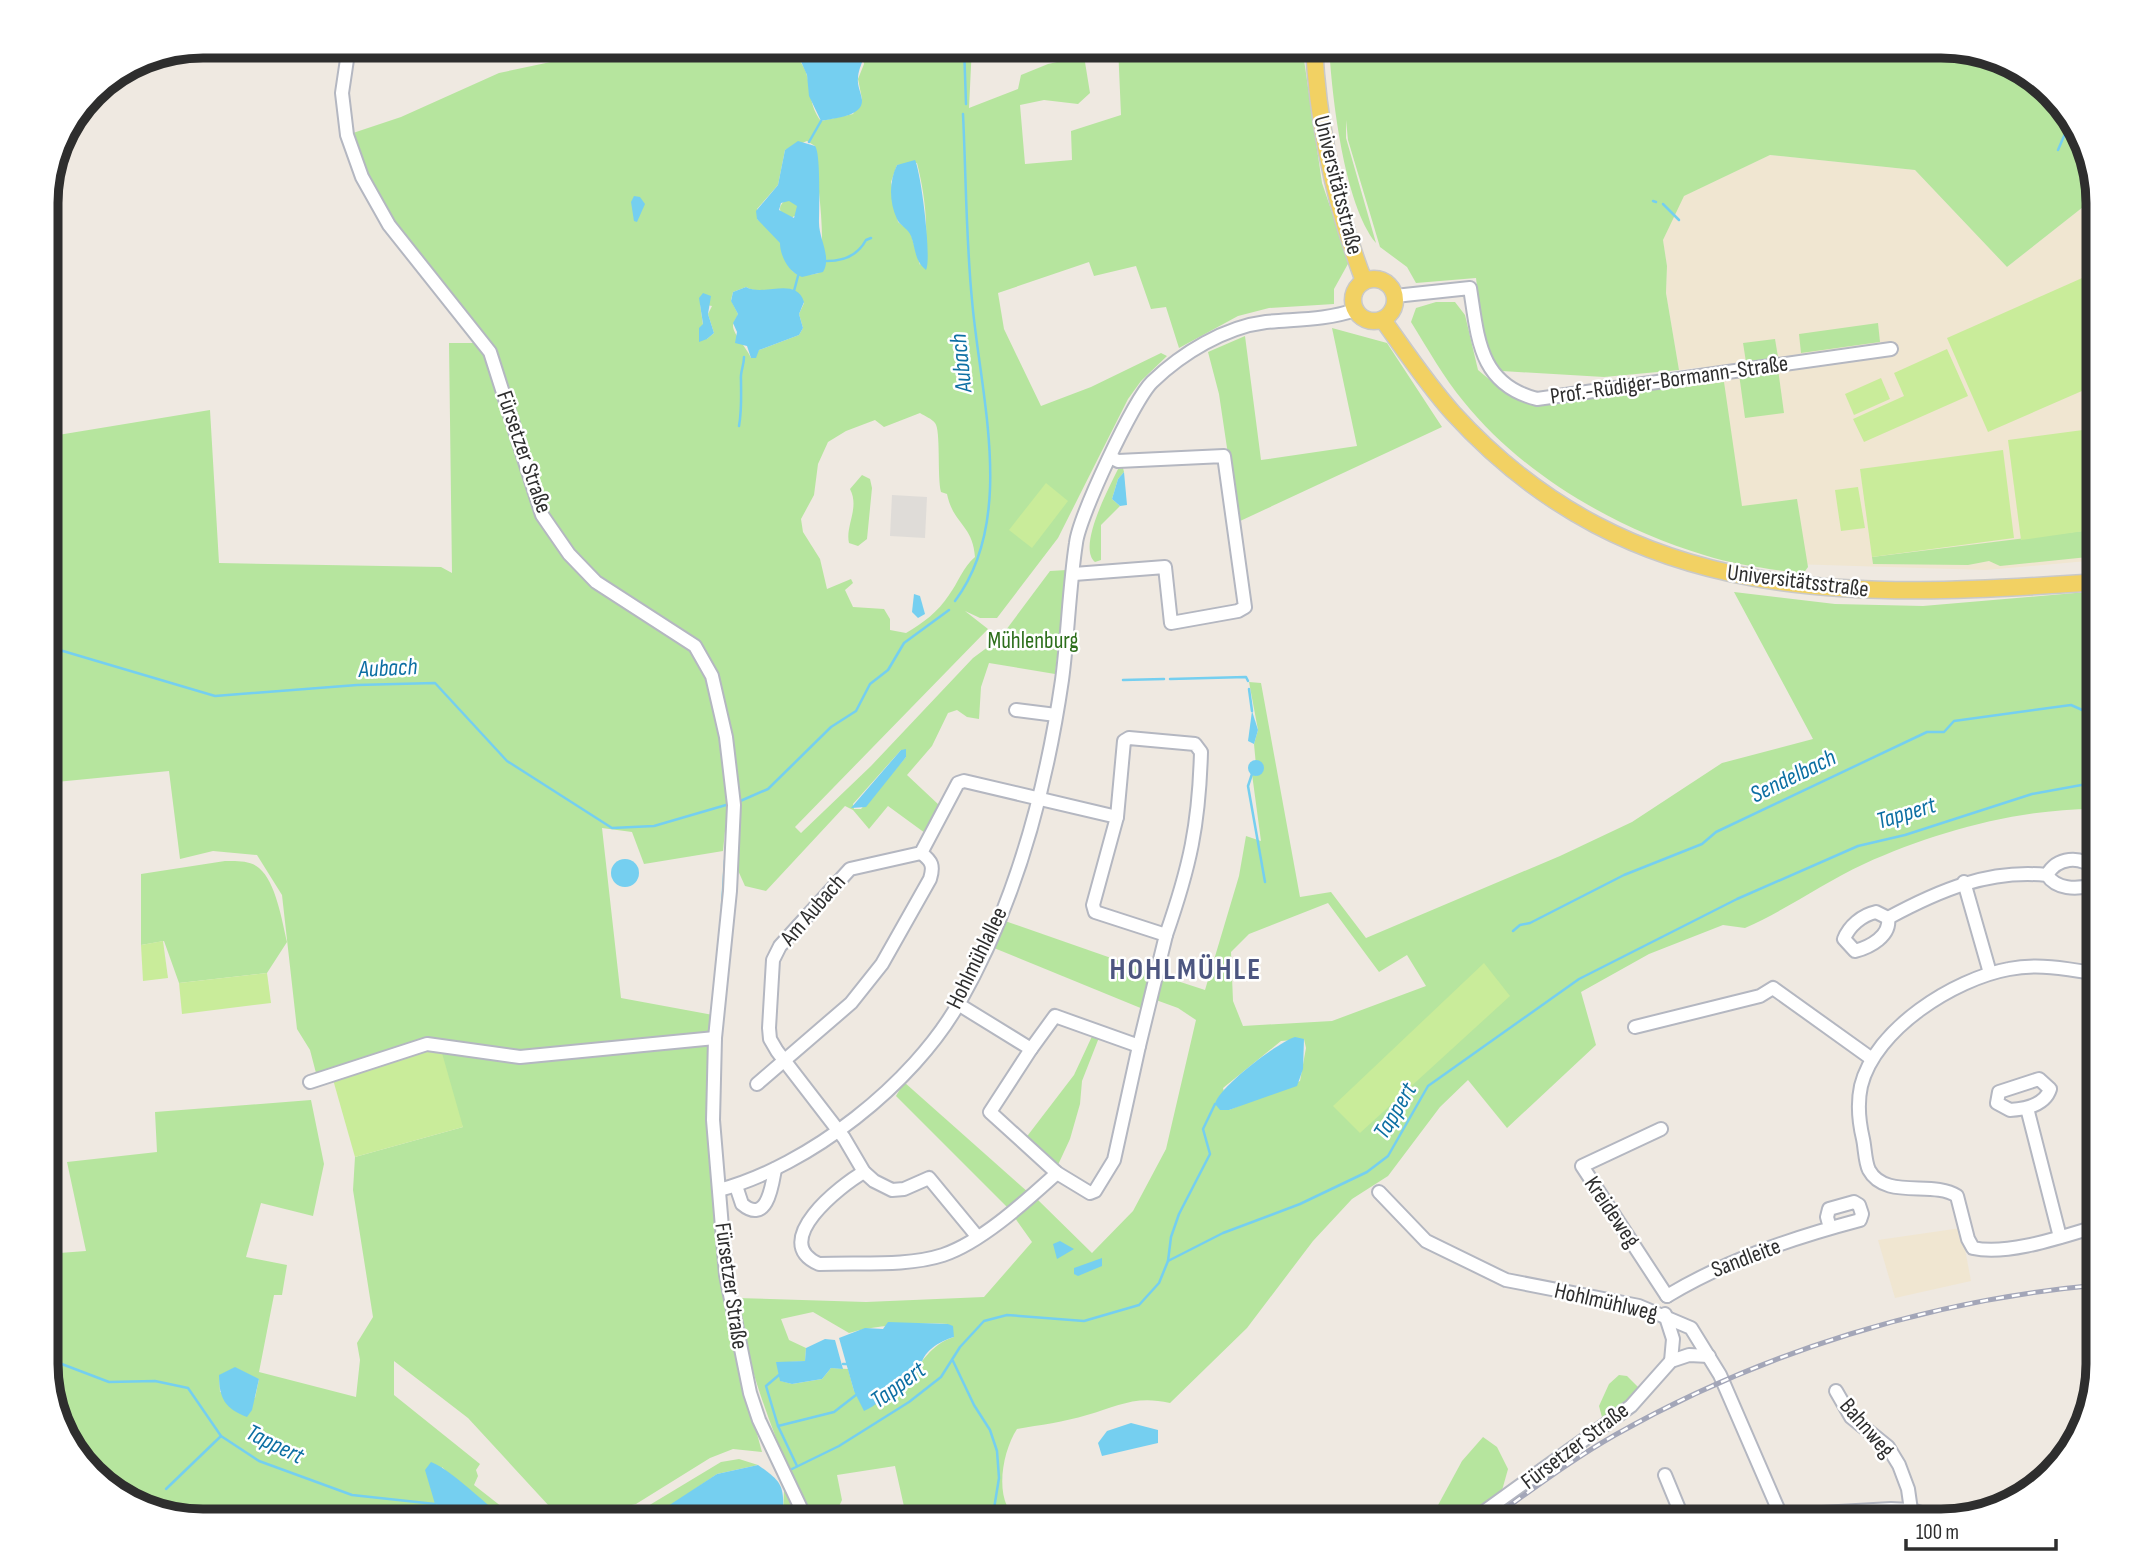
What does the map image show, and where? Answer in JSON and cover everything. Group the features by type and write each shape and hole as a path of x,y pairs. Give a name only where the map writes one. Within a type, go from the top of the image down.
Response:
{"main road":[{"name":"Universitätsstraße","path":"1315,58 1317,99 1329,169 1364,281"},
{"path":"1364,281 1383,281 1395,296 1394,307 1383,320 1364,319 1355,310 1355,291 1364,281"},
{"name":"Universitätsstraße","path":"1383,320 1436,394 1504,462 1600,528 1640,547 1694,566 1747,578 1832,590 1934,592 2086,583"}],"street":[{"name":"Fürsetzer Straße","path":"347,58 342,93 347,135 362,177 389,225 491,352 542,515 569,554 596,582 695,646 712,676 726,737 734,805 729,905 715,1038 713,1120 726,1275 742,1365 759,1420 801,1509"},
{"name":"Prof.-Rüdiger-Bormann-Straße","path":"1395,296 1470,288 1479,342 1490,369 1516,393 1537,399 1891,349"},
{"name":"Hohlmühlallee","path":"719,1190 775,1170 838,1130 904,1072 958,1004 1002,911 1040,799 1056,715 1076,540 1132,410 1150,383 1176,362 1220,335 1243,326 1311,320 1355,310"},
{"path":"1074,574 1165,567 1171,623 1238,611 1245,607 1224,456 1118,461 1110,457"},
{"path":"1016,710 1056,715"},
{"path":"1139,1046 1055,1016 990,1112 1058,1173 1085,1191 1095,1191 1114,1160 1166,935 1188,871 1196,835 1201,752 1195,744 1129,738 1124,741 1116,817 1093,905 1095,912 1166,935"},
{"path":"757,1084 851,1003 882,964 930,879 933,868 931,860 921,853 958,783 964,781 1116,817"},
{"name":"Am Aubach","path":"864,1172 838,1130 770,1040 773,960 780,946 850,869 921,853"},
{"path":"1888,918 1964,882 2011,874 2047,875"},
{"path":"1964,882 1990,973"},
{"path":"2086,973 2033,966 1990,973 1943,994 1918,1011 1892,1035 1872,1059 1861,1086 1859,1113 1869,1171 1880,1181 1897,1187 1948,1189 1957,1196 1968,1239 1973,1248 1985,1251 2086,1229"},
{"path":"1635,1027 1760,996 1773,988 1872,1059"},
{"path":"958,1004 1031,1049"},
{"path":"310,1082 427,1044 520,1057 715,1038"},
{"path":"2027,1108 2060,1237"},
{"name":"Kreideweg","path":"1661,1129 1582,1167 1667,1296"},
{"path":"736,1185 742,1204 752,1209 759,1208 770,1198 775,1170"},
{"path":"976,1235 929,1178 892,1191 864,1172 841,1184 820,1203 811,1216 803,1241 803,1252 808,1260 819,1264 926,1259 945,1254 976,1235 1013,1212 1058,1173"},
{"name":"Hohlmühlweg","path":"1379,1192 1426,1241 1506,1280 1639,1306 1691,1328 1720,1375 1778,1509"},
{"name":"Sandleite","path":"1667,1296 1685,1283 1734,1259 1830,1228"},
{"path":"1667,1296 1665,1315 1673,1339 1671,1361 1689,1355 1709,1356"},
{"name":"Fürsetzer Straße","path":"1488,1509 1631,1406 1671,1361"},
{"name":"Bahnweg","path":"1836,1391 1851,1417 1888,1447 1899,1465 1908,1489 1911,1509"},
{"path":"1665,1475 1678,1509"},
{"path":"1880,1509 1901,1509"}],"shaded area":[{"path":"1770,155 1915,170 2007,267 2086,205 2086,561 1986,570 1791,564 1729,558 1701,367 1679,370 1666,293 1667,266 1663,240 1683,196"},
{"path":"892,495 927,497 925,538 890,536"},
{"path":"1961,1228 1971,1281 1895,1298 1878,1240"}],"green space":[{"name":"Mühlenburg","path":"564,58 799,58 806,72 812,103 821,121 853,114 862,99 858,79 864,64 863,58 971,58 969,108 1018,89 1021,75 1048,64 1084,58 1090,93 1078,104 1044,100 1020,105 1025,164 1072,160 1071,131 1121,115 1119,58 1304,58 1322,183 1349,262 1334,289 1334,304 1269,308 1238,316 1179,348 1166,307 1151,309 1136,266 1094,276 1089,262 998,293 1004,329 1041,406 1091,387 1161,353 1167,356 1141,381 1128,399 1058,538 997,618 980,618 965,611 988,629 795,827 801,833 871,766 973,658 1000,638 1050,571 1067,570 1055,674 989,663 981,687 979,719 967,717 957,710 948,713 932,746 907,775 939,805 925,833 888,806 869,829 853,810 845,806 766,891 745,886 736,866 726,737 695,646 596,582 542,515 490,352 389,225 347,135 401,117 499,73","holes":["807,141 815,146 822,242 819,273 802,275 789,266 779,240 757,219 757,209 778,185 785,150","917,163 926,228 926,242 920,265 910,231 898,222 891,182 897,165","746,287 754,290 785,289 799,295 804,303 799,314 803,328 799,335 759,350 751,358 734,329 733,324 738,314 731,300 733,292","700,304 712,306 708,314 714,333 707,339 699,337 703,325","920,413 935,423 941,492 947,494 954,512 971,538 975,557 940,607 906,633 890,630 890,619 884,609 853,607 845,590 853,583 851,579 827,589 820,559 803,532 801,519 814,495 818,464 828,442 846,431 875,420 884,427","901,750 906,750 906,757 861,809 854,809 853,804"]},
{"path":"1330,58 1951,58 1988,65 2022,82 2044,100 2062,122 2075,147 2085,184 2086,205 2007,267 1915,170 1770,155 1684,196 1663,240 1667,266 1666,293 1679,370 1604,377 1502,371 1494,361 1485,339 1476,278 1416,283 1407,267 1380,247 1348,140 1346,120 1346,138 1376,243 1365,225 1348,177 1333,93"},
{"path":"789,200 795,203 798,209 795,215 789,218 783,215 780,209 783,203"},
{"path":"2086,276 2086,389 1988,432 1947,338"},
{"path":"1436,302 1455,302 1465,315 1478,370 1502,390 1563,393 1678,388 1724,382 1742,506 1797,499 1808,567 1803,574 1728,561 1671,544 1605,514 1542,475 1488,428 1442,373 1411,322 1416,308"},
{"path":"1878,323 1880,342 1801,353 1799,334"},
{"path":"1332,328 1387,343 1442,427 1238,522 1219,394 1208,352 1245,336 1261,460 1357,446"},
{"path":"1775,339 1778,357 1746,362 1743,343"},
{"path":"449,343 480,343 513,430 540,517 599,592 692,648 709,677 721,738 728,801 723,851 644,864 632,832 602,828 621,998 713,1015 717,1226 737,1362 762,1452 733,1449 710,1458 636,1504 613,1509 552,1509 468,1418 394,1361 394,1395 480,1464 476,1470 478,1476 474,1485 505,1509 488,1509 442,1467 448,1509 203,1509 156,1502 122,1485 100,1467 82,1445 63,1402 58,1374 58,1253 86,1251 67,1162 157,1152 155,1112 311,1100 324,1164 313,1216 261,1203 246,1257 287,1265 282,1295 274,1295 259,1372 356,1397 360,1360 357,1343 373,1317 353,1190 355,1157 463,1127 414,1044 316,1073 310,1050 297,1029 282,895 257,855 213,851 180,859 169,771 58,782 58,435 210,410 219,563 441,567 452,573","holes":["219,1375 259,1379 255,1398 220,1392"]},
{"path":"1947,349 1968,396 1864,442 1853,419 1904,396 1894,373"},
{"path":"1778,369 1784,413 1745,418 1739,374"},
{"path":"1881,378 1890,399 1854,415 1845,394"},
{"path":"2086,430 2086,531 2021,540 2008,440"},
{"path":"2003,450 2014,538 1872,557 1860,469"},
{"path":"1123,468 1124,472 1118,479 1112,499 1120,506 1101,525 1101,560 1095,562 1090,554 1090,544 1096,517 1118,469"},
{"path":"862,475 870,479 872,488 867,539 858,546 849,543 848,537 854,503 850,489"},
{"path":"1046,483 1068,501 1032,548 1009,530"},
{"path":"1858,487 1865,528 1841,531 1835,490"},
{"path":"2086,530 2086,557 2000,566 1989,561 1968,565 1873,564 1872,557"},
{"path":"1734,592 1835,604 1923,606 2086,592 2086,809 2039,813 1978,824 1891,852 1849,871 1745,928 1723,925 1649,954 1581,992 1596,1045 1507,1128 1468,1080 1440,1107 1388,1176 1352,1199 1313,1241 1247,1328 1170,1403 1137,1401 1070,1420 1017,1429 1012,1437 1002,1478 1007,1506 1017,1509 905,1509 895,1466 837,1475 842,1500 838,1509 783,1509 784,1491 792,1478 759,1390 736,1298 866,1302 984,1297 1032,1242 1015,1218 1038,1200 1092,1253 1133,1211 1166,1149 1196,1020 1178,1008 1156,1000 1162,976 1205,990 1239,876 1246,836 1261,841 1252,774 1257,776 1254,744 1258,730 1249,682 1261,683 1300,897 1331,892 1366,938 1560,856 1632,822 1722,763 1813,739","holes":["1328,903 1379,972 1407,955 1426,986 1332,1021 1243,1026 1233,1001 1231,952 1249,934","1304,1039 1306,1048 1300,1081 1229,1110 1223,1088 1281,1041","813,1312 849,1333 925,1323 948,1324 954,1337 932,1350 906,1381 882,1403 854,1391 848,1369 831,1368 822,1379 792,1384 781,1381 789,1362 805,1361 806,1348 789,1340 781,1319"]},
{"path":"225,861 251,864 265,874 278,902 287,942 267,973 179,983 164,941 141,945 141,874"},
{"path":"1005,921 1154,973 1143,1009 994,948"},
{"path":"163,941 168,978 143,981 141,945"},
{"path":"1484,963 1510,996 1360,1133 1333,1106"},
{"path":"267,973 271,1003 182,1014 179,983"},
{"path":"1094,1032 1100,1035 1082,1081 1080,1104 1070,1139 1057,1167 1025,1139 1074,1075"},
{"path":"438,1039 463,1127 355,1157 330,1069"},
{"path":"904,1082 1029,1193 1010,1210 896,1096"},
{"path":"1619,1375 1627,1376 1641,1390 1603,1421 1599,1406 1609,1384"},
{"path":"1483,1437 1497,1447 1508,1469 1501,1494 1479,1509 1439,1509 1437,1507 1462,1461"},
{"path":"739,1459 758,1465 717,1474 666,1509 643,1509 721,1462"}],"water":[{"path":"799,58 863,58 858,81 861,106 846,116 821,121 809,96 807,75"},
{"path":"798,141 815,146 817,151 819,223 826,260 823,272 802,277 789,268 780,243 757,219 756,211 778,185 785,150","holes":["789,201 797,206 794,218 779,210 781,203"]},
{"path":"915,160 925,215 928,250 926,270 917,258 910,233 897,219 891,199 892,178 897,165"},
{"path":"634,196 640,197 645,204 637,222 634,221 631,202"},
{"path":"746,287 762,290 787,288 800,294 804,302 799,314 803,328 799,335 759,350 756,358 751,358 747,346 735,343 737,332 733,323 738,314 731,301 733,292"},
{"path":"703,293 711,296 708,314 714,333 699,342 699,328 703,324 699,298"},
{"path":"1124,472 1127,505 1120,506 1112,499 1118,479"},
{"path":"914,594 920,596 925,614 918,618 912,612"},
{"path":"1252,711 1258,730 1254,744 1248,741"},
{"path":"906,749 906,757 866,807 851,808 901,750"},
{"path":"1256,760 1264,768 1256,776 1248,768"},
{"path":"625,859 635,863 639,873 635,883 625,887 615,883 611,873 615,863"},
{"path":"1295,1037 1304,1039 1303,1069 1297,1086 1229,1110 1220,1110 1215,1104 1226,1087 1263,1056"},
{"path":"1060,1241 1074,1249 1057,1259 1053,1244"},
{"path":"1102,1258 1102,1266 1078,1276 1074,1274 1074,1268"},
{"path":"888,1322 948,1324 953,1326 954,1337 932,1348 924,1357 918,1371 864,1411 854,1391 839,1338 865,1328 883,1329"},
{"path":"825,1339 835,1340 843,1369 831,1368 822,1379 792,1384 780,1381 776,1362 805,1361 806,1348"},
{"path":"235,1367 259,1379 252,1410 247,1417 228,1406 220,1390 219,1375"},
{"path":"1131,1423 1158,1430 1158,1443 1102,1456 1098,1443 1107,1431"},
{"path":"431,1462 440,1467 493,1509 448,1509 435,1504 425,1470"},
{"path":"758,1465 780,1485 783,1509 663,1509 717,1474"}],"waterway":[{"name":"Aubach","path":"964,58 966,104"},
{"name":"Aubach","path":"955,601 974,568 985,532 990,494 990,455 970,277 963,114"},
{"path":"809,142 821,121"},
{"path":"2058,150 2066,130"},
{"path":"1663,204 1679,220"},
{"path":"827,261 849,256 871,238"},
{"path":"794,291 798,276"},
{"path":"739,426 744,357"},
{"name":"Aubach","path":"738,802 768,789 831,727 856,711 870,684 888,670 904,643 949,610"},
{"name":"Aubach","path":"58,650 215,696 357,685 435,683 507,761 612,828 654,826 726,805"},
{"path":"1170,679 1246,677 1248,681"},
{"path":"1123,680 1164,679"},
{"path":"1249,689 1252,711"},
{"name":"Sendelbach","path":"1513,931 1520,925 1530,923 1624,875 1702,844 1716,832 1927,732 1944,732 1954,721 2071,705 2086,712"},
{"path":"1252,774 1248,786 1265,882"},
{"name":"Tappert","path":"1168,1261 1223,1233 1300,1204 1367,1172 1388,1156 1428,1086 1579,979 1737,899 1858,846 1905,835 2032,794 2086,784"},
{"path":"722,906 725,860"},
{"name":"Tappert","path":"792,1469 839,1446 909,1402 941,1377 960,1347 984,1321 1007,1315 1084,1321 1139,1305 1159,1283 1168,1261 1171,1237 1179,1214 1210,1154 1203,1129 1215,1104"},
{"path":"953,1361 974,1405 990,1430 997,1451 999,1478 994,1509"},
{"name":"Tappert","path":"58,1363 109,1382 155,1381 188,1388 221,1436 259,1461 352,1495 435,1504"},
{"path":"778,1426 766,1386 779,1375"},
{"name":"Tappert","path":"797,1466 778,1426 834,1412 856,1395"},
{"path":"166,1489 221,1436"}],"railway":[{"path":"1505,1509 1615,1435 1671,1405 1788,1355 1910,1317 2035,1292 2086,1286"}],"district":[{"name":"HOHLMÜHLE","path":"1186,970"}]}
